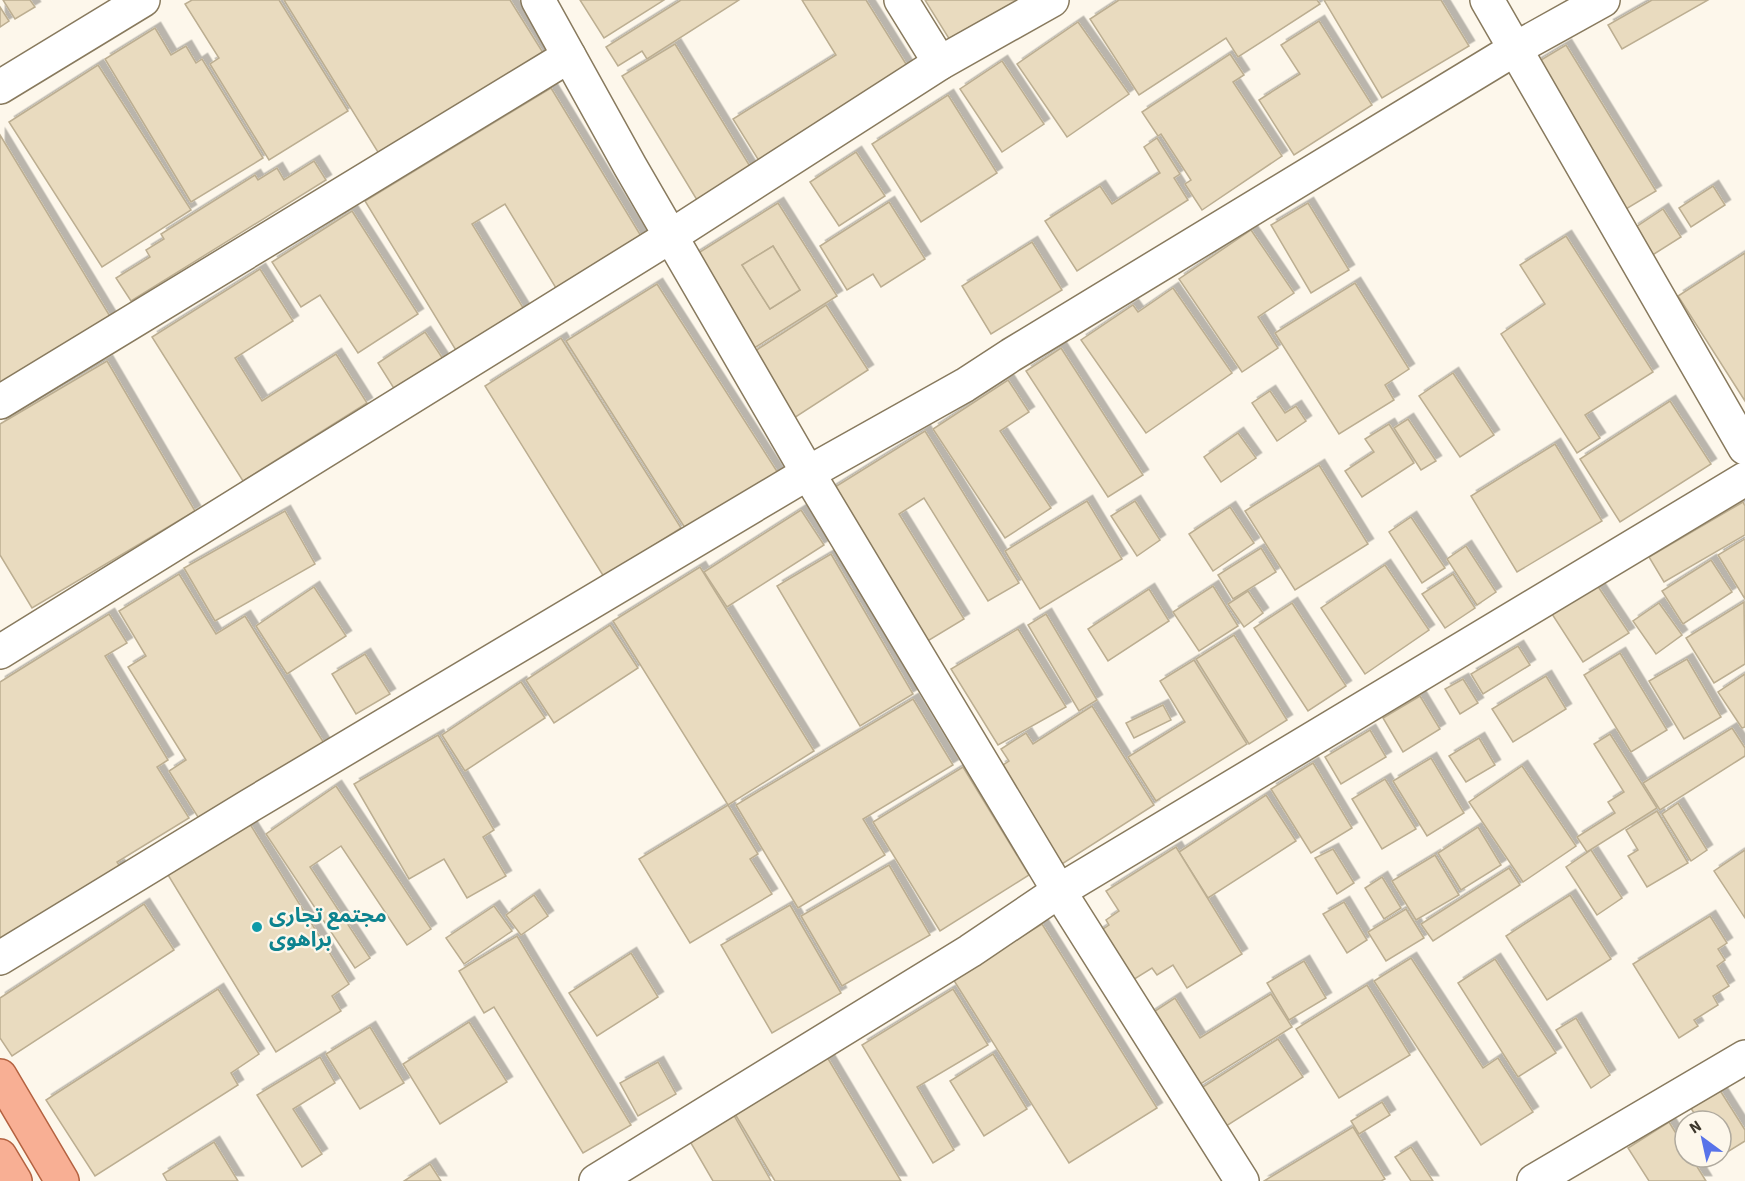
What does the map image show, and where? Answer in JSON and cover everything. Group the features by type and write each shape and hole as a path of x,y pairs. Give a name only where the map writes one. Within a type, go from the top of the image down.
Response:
{"main road":[{"path":"0,1076 62,1181"},
{"path":"0,1156 15,1181"}],"street":[{"path":"0,87 143,0"},
{"path":"538,0 808,473 1059,891 1242,1181"},
{"path":"901,0 940,63"},
{"path":"0,652 671,236 940,63 1052,0"},
{"path":"1487,0 1745,448"},
{"path":"0,958 259,800 808,473 965,385 1515,50 1603,0"},
{"path":"0,402 570,56"},
{"path":"596,1181 970,951 1059,891 1745,479"},
{"path":"1534,1181 1745,1057"}],"building":[{"path":"3,0 30,0 35,7 15,19"},
{"path":"192,0 279,0 348,111 269,160 210,64 219,58 185,4"},
{"path":"284,0 510,0 545,56 381,157"},
{"path":"580,0 664,0 604,38"},
{"path":"681,0 739,0 647,59 642,51 618,66 606,47"},
{"path":"802,0 866,0 911,72 761,164 733,119 836,55"},
{"path":"925,0 1025,0 953,45"},
{"path":"1119,0 1317,0 1320,4 1238,57 1226,38 1139,95 1090,19"},
{"path":"1324,0 1441,0 1469,46 1382,98"},
{"path":"1652,0 1708,0 1622,49 1608,25"},
{"path":"0,7 9,21 0,27"},
{"path":"1319,21 1372,105 1294,155 1259,100 1300,74 1281,45"},
{"path":"1078,22 1129,94 1067,137 1017,64"},
{"path":"155,28 171,55 186,46 196,63 202,59 263,158 191,202 105,59"},
{"path":"675,44 751,168 697,200 622,76"},
{"path":"1566,45 1656,191 1626,209 1536,63"},
{"path":"1230,54 1244,75 1233,82 1282,156 1202,210 1185,184 1191,180 1161,134 1158,136 1142,112"},
{"path":"1002,61 1044,124 1002,152 960,89"},
{"path":"98,65 191,210 102,267 9,122"},
{"path":"551,88 644,241 559,293 505,204 472,224 525,311 457,352 365,201"},
{"path":"948,95 997,173 921,222 872,144"},
{"path":"0,135 111,318 0,386"},
{"path":"1157,138 1180,174 1174,178 1188,200 1077,271 1045,221 1100,186 1112,204 1160,173 1144,147"},
{"path":"856,152 885,196 839,226 810,182"},
{"path":"314,161 326,180 131,301 116,278 150,257 146,250 164,239 161,234 255,175 258,180 277,168 284,180"},
{"path":"1713,186 1725,205 1691,227 1679,208"},
{"path":"889,202 925,259 881,287 873,274 847,290 820,246"},
{"path":"778,203 837,296 751,350 692,257","holes":["773,246 800,290 770,309 742,265"]},
{"path":"1308,203 1349,270 1311,293 1271,225"},
{"path":"1663,209 1681,237 1651,256 1633,229"},
{"path":"352,211 418,314 358,353 320,295 301,307 272,262"},
{"path":"1251,230 1294,293 1258,317 1278,348 1242,372 1179,279"},
{"path":"1566,236 1653,372 1585,415 1600,438 1577,453 1501,334 1545,304 1520,265"},
{"path":"1032,242 1062,290 991,334 962,286"},
{"path":"773,246 800,290 770,309 742,265"},
{"path":"1745,253 1745,401 1678,296"},
{"path":"260,269 293,321 235,358 262,401 336,354 367,403 243,481 152,337"},
{"path":"1355,283 1409,369 1385,385 1394,400 1339,434 1275,333"},
{"path":"657,284 778,473 687,531 566,341"},
{"path":"1173,288 1232,373 1146,433 1081,340 1133,305 1138,312"},
{"path":"826,305 868,370 794,418 752,353"},
{"path":"425,332 443,359 395,390 378,363"},
{"path":"561,338 681,528 604,577 485,386"},
{"path":"1061,348 1143,475 1108,497 1026,371"},
{"path":"107,361 195,511 32,608 0,555 0,424"},
{"path":"1453,373 1494,435 1460,457 1419,396"},
{"path":"1008,380 1029,412 1000,431 1051,508 1005,538 933,429"},
{"path":"1270,391 1285,413 1296,406 1306,421 1277,441 1252,403"},
{"path":"1670,401 1711,464 1620,522 1580,459"},
{"path":"1408,419 1436,461 1421,470 1394,428"},
{"path":"1389,424 1414,463 1362,497 1345,471 1374,452 1365,439"},
{"path":"925,431 1019,583 988,601 924,498 899,514 964,619 921,645 827,492"},
{"path":"1238,433 1256,458 1221,482 1204,457"},
{"path":"1555,444 1602,521 1517,572 1471,496"},
{"path":"1319,465 1368,544 1295,590 1245,511"},
{"path":"1087,501 1122,559 1040,609 1005,551"},
{"path":"1135,501 1160,540 1137,556 1111,516"},
{"path":"1743,502 1745,535 1664,582 1649,557"},
{"path":"1230,507 1254,543 1213,571 1189,534"},
{"path":"801,510 824,545 727,607 704,572"},
{"path":"285,511 315,564 215,621 184,568"},
{"path":"1411,517 1445,568 1422,583 1389,532"},
{"path":"1745,539 1745,599 1718,555"},
{"path":"1466,546 1496,592 1477,605 1447,559"},
{"path":"1261,548 1276,572 1233,599 1218,575"},
{"path":"831,554 913,694 860,726 777,586"},
{"path":"1711,560 1732,592 1683,624 1662,591"},
{"path":"1385,565 1429,630 1365,674 1321,608"},
{"path":"700,567 814,751 728,805 613,621"},
{"path":"179,574 216,634 245,616 327,748 203,825 169,771 186,760 128,667 146,656 119,611"},
{"path":"1453,574 1475,608 1445,628 1422,594"},
{"path":"1597,585 1629,633 1583,662 1552,614"},
{"path":"1213,586 1238,626 1199,651 1173,612"},
{"path":"314,587 346,636 287,674 256,626"},
{"path":"1149,589 1169,621 1108,661 1088,629"},
{"path":"1248,591 1263,613 1244,627 1228,604"},
{"path":"1744,602 1745,664 1714,683 1686,638"},
{"path":"1292,603 1346,686 1308,711 1254,628"},
{"path":"1659,603 1682,635 1656,654 1633,621"},
{"path":"109,614 127,643 105,656 168,760 157,767 189,818 117,862 124,873 0,949 0,682"},
{"path":"1046,614 1097,700 1079,711 1028,625"},
{"path":"610,625 638,668 554,723 526,680"},
{"path":"1018,629 1066,707 998,745 951,669"},
{"path":"1234,635 1287,720 1249,744 1196,659"},
{"path":"1518,646 1530,665 1483,694 1471,674"},
{"path":"1620,653 1667,730 1631,752 1584,675"},
{"path":"365,654 390,694 356,714 332,674"},
{"path":"1687,659 1721,717 1684,739 1649,681"},
{"path":"1194,660 1247,744 1156,801 1128,757 1185,722 1160,681"},
{"path":"1745,674 1745,727 1742,728 1718,692"},
{"path":"1546,676 1566,709 1513,742 1492,709"},
{"path":"1463,679 1478,703 1460,714 1445,689"},
{"path":"521,682 545,718 465,771 442,735"},
{"path":"1420,696 1440,729 1403,752 1383,718"},
{"path":"913,699 953,765 863,819 885,855 798,908 736,805"},
{"path":"1163,705 1171,720 1134,738 1126,723"},
{"path":"1092,706 1154,805 1062,864 1000,767 1009,761 1001,749 1026,733 1033,744"},
{"path":"1732,728 1745,748 1745,756 1660,810 1643,783"},
{"path":"1370,730 1386,757 1341,784 1325,757"},
{"path":"1610,734 1657,808 1587,852 1577,837 1615,813 1608,802 1624,792 1594,744"},
{"path":"438,735 494,830 483,837 506,876 467,898 444,859 409,879 354,784"},
{"path":"1479,738 1495,765 1466,782 1449,756"},
{"path":"1431,758 1464,813 1427,836 1393,781"},
{"path":"1313,763 1352,828 1311,853 1271,789"},
{"path":"1522,766 1576,846 1523,882 1469,802"},
{"path":"963,767 1029,875 940,931 873,822"},
{"path":"1385,779 1416,829 1382,849 1352,799"},
{"path":"336,786 431,929 407,945 341,846 310,867 370,958 355,968 266,834"},
{"path":"1266,795 1296,841 1208,898 1179,852"},
{"path":"1678,803 1707,850 1691,861 1662,814"},
{"path":"728,805 758,854 750,859 772,894 690,943 639,859"},
{"path":"1657,811 1688,863 1647,887 1628,856 1638,850 1626,830"},
{"name":"مجتمع تجاری براهوی","path":"248,821 349,984 332,996 341,1011 276,1052 165,870"},
{"path":"1478,827 1501,865 1461,890 1438,853"},
{"path":"1176,847 1242,954 1187,988 1173,965 1157,975 1152,968 1128,983 1097,933 1109,925 1106,920 1119,911 1106,891"},
{"path":"1333,849 1354,883 1337,894 1315,858"},
{"path":"1591,850 1622,898 1597,915 1566,867"},
{"path":"1745,850 1745,918 1714,871"},
{"path":"1435,855 1459,895 1416,920 1392,881"},
{"path":"889,865 930,935 842,986 801,916"},
{"path":"1509,868 1520,885 1433,941 1421,924"},
{"path":"1382,877 1401,908 1384,919 1365,888"},
{"path":"534,895 548,916 521,935 506,915"},
{"path":"1570,895 1611,959 1547,1000 1506,936"},
{"path":"1344,902 1367,940 1347,953 1323,914"},
{"path":"144,904 174,950 12,1056 0,1038 0,998"},
{"path":"790,905 841,993 772,1033 721,945"},
{"path":"494,906 512,931 464,964 446,938"},
{"path":"1406,909 1424,938 1386,961 1368,932"},
{"path":"1710,916 1727,943 1718,949 1725,960 1717,966 1729,986 1713,996 1718,1005 1694,1020 1698,1026 1679,1038 1633,964"},
{"path":"1042,924 1157,1108 1069,1163 953,979"},
{"path":"517,936 631,1125 583,1153 494,1007 484,1013 459,971"},
{"path":"631,953 658,997 597,1036 569,993"},
{"path":"1411,958 1483,1068 1498,1058 1533,1112 1481,1145 1374,981"},
{"path":"1495,959 1556,1053 1518,1077 1458,983"},
{"path":"1304,961 1326,998 1289,1020 1267,983"},
{"path":"1367,985 1410,1055 1339,1098 1296,1029"},
{"path":"218,989 259,1054 231,1073 238,1085 95,1176 46,1100"},
{"path":"953,989 988,1045 917,1087 954,1150 933,1163 862,1045"},
{"path":"1271,994 1292,1027 1194,1088 1149,1015 1175,998 1200,1038"},
{"path":"1576,1018 1610,1075 1591,1088 1556,1030"},
{"path":"469,1022 507,1082 440,1124 403,1064"},
{"path":"370,1027 404,1083 360,1109 326,1054"},
{"path":"1278,1039 1303,1077 1220,1130 1195,1092"},
{"path":"993,1054 1027,1109 984,1136 950,1081"},
{"path":"320,1057 335,1083 293,1109 322,1154 302,1167 257,1095"},
{"path":"827,1057 901,1181 775,1181 735,1114"},
{"path":"658,1062 676,1094 638,1116 620,1083"},
{"path":"1716,1084 1732,1109 1691,1109 1687,1102"},
{"path":"1382,1102 1390,1115 1359,1134 1351,1121"},
{"path":"1733,1111 1745,1130 1745,1141 1733,1148"},
{"path":"732,1112 771,1181 713,1181 688,1138"},
{"path":"1669,1122 1673,1128 1673,1169 1698,1169 1706,1181 1649,1181 1628,1148"},
{"path":"1353,1127 1385,1179 1381,1181 1264,1181"},
{"path":"214,1142 238,1181 167,1181 163,1174"},
{"path":"1411,1147 1433,1181 1411,1181 1395,1157"},
{"path":"430,1164 441,1181 404,1181"}],"place":[{"name":"مجتمع تجاری براهوی","path":"257,927"}]}
